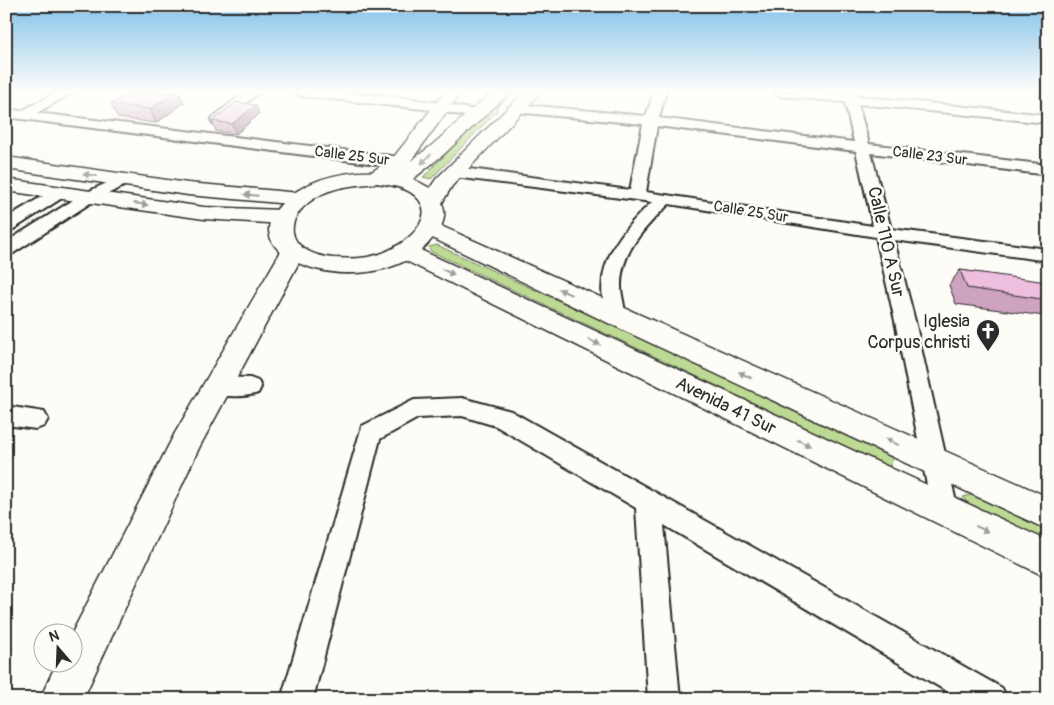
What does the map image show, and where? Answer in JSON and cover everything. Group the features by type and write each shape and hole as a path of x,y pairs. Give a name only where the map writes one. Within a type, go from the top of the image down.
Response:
{"main road":[{"path":"391,173 427,125"},
{"path":"462,125 417,168 328,184 300,199 282,217 280,228 282,241 292,253 311,262 338,267 369,264 394,257 415,244 432,215 443,183 499,125"},
{"path":"6,163 188,189 300,199"},
{"path":"391,173 423,192 432,215"},
{"path":"6,185 204,213 282,217"},
{"name":"Avenida 41 Sur","path":"432,215 615,316 1048,514"},
{"name":"Avenida 41 Sur","path":"404,251 1048,560"},
{"path":"61,699 186,442 292,253"}],"street":[{"name":"Calle 25 Sur","path":"97,125 196,138 391,173"},
{"path":"196,138 212,125"},
{"path":"637,195 650,125"},
{"name":"Calle 23 Sur","path":"682,125 1048,170"},
{"name":"Calle 110 A Sur","path":"858,125 936,462 945,512"},
{"name":"Calle 25 Sur","path":"454,172 637,195 1048,255"},
{"path":"6,250 89,196 124,180"},
{"path":"6,226 59,192"},
{"path":"615,316 611,284 619,253 640,221 665,199"},
{"path":"216,386 250,387"},
{"path":"297,699 370,434 414,409 462,407 504,418 991,699"},
{"path":"6,415 36,419"},
{"path":"649,502 664,699"}],"green space":[{"path":"475,125 483,125 431,179 423,177"},
{"path":"437,245 894,455 890,467 430,251 429,247"},
{"path":"973,494 1048,529 1048,543 970,507 963,497"}],"building":[{"path":"960,270 1047,282 1048,300 967,288"}],"place":[{"name":"Iglesia Corpus christi","path":"988,352"}]}
